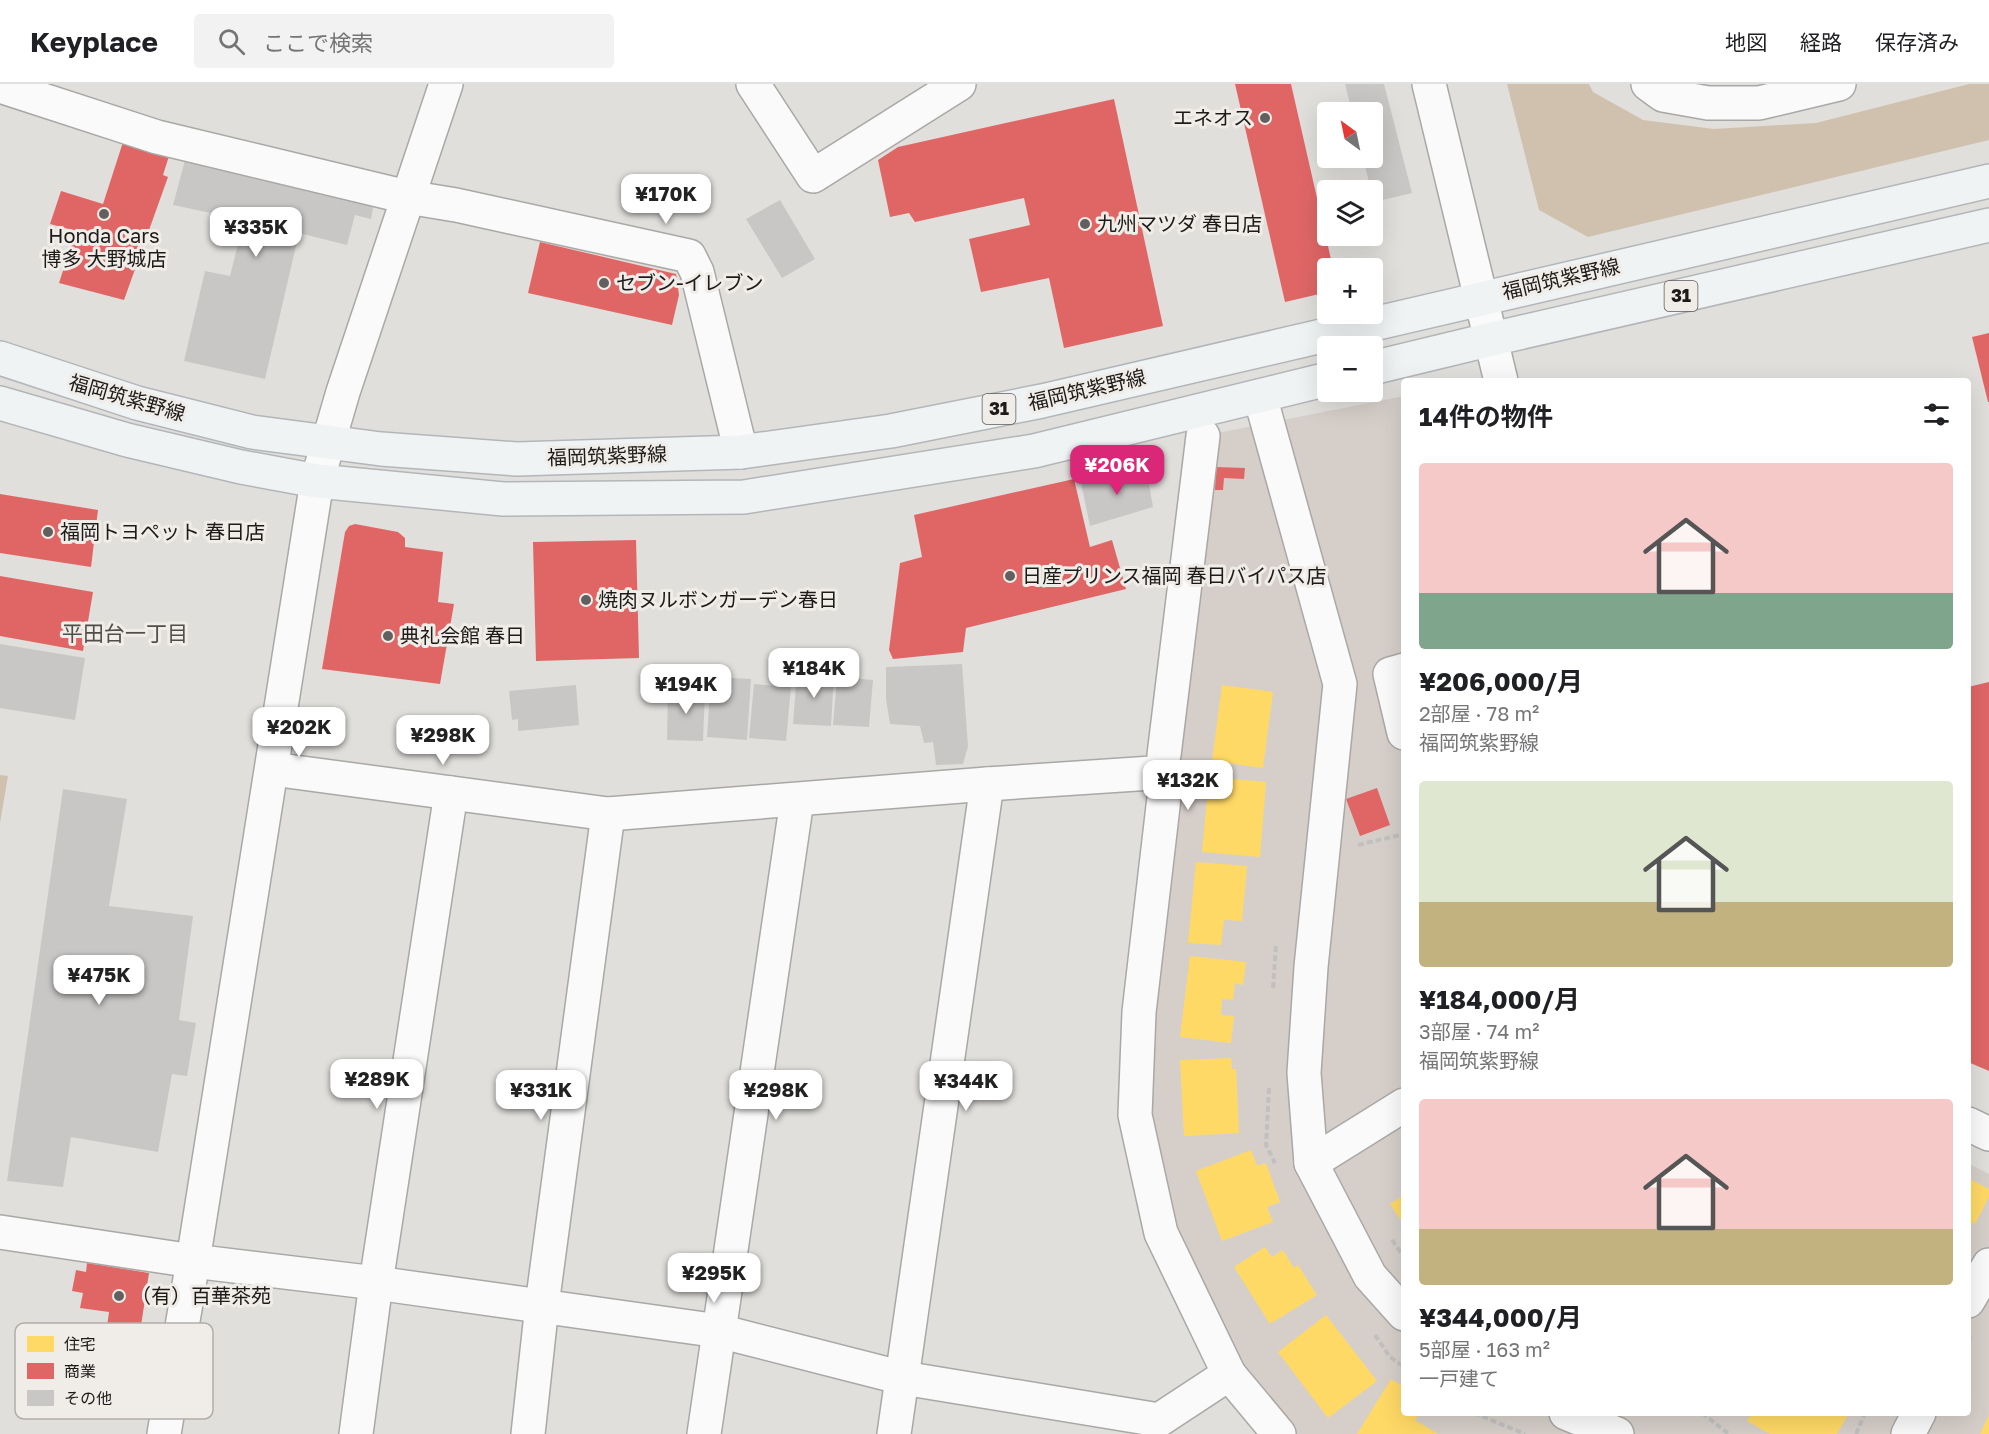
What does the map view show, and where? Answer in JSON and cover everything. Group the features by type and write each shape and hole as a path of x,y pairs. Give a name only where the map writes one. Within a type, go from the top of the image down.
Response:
{"main road":[{"name":"福岡筑紫野線","path":"0,358 137,403 252,432 328,443 517,459 741,452 891,431 1042,401 1481,297 1989,181"},
{"name":"31","path":"1383,365 1989,225"},
{"name":"福岡筑紫野線","path":"0,403 138,443 241,467 317,481 502,499 744,497 1034,452 1317,383"}],"street":[{"path":"183,1323 317,481 343,392 446,84"},
{"path":"753,84 813,176 959,84"},
{"path":"1429,84 1500,378"},
{"path":"1648,84 1663,95 1708,103 1758,103 1839,84"},
{"path":"0,86 157,137 407,197 456,205 689,256 697,272 741,452"},
{"path":"1260,396 1340,684 1311,967 1304,1073 1311,1163 1370,1276 1401,1311"},
{"path":"1164,755 1203,436"},
{"path":"1340,684 1397,672 1401,707"},
{"path":"272,769 608,814 1167,772 1139,1011 1135,1114 1161,1233 1229,1374 1280,1434"},
{"path":"894,1434 987,784"},
{"path":"357,1434 376,1283 451,793"},
{"path":"704,1434 797,800"},
{"path":"528,1434 542,1305 608,814"},
{"path":"1311,1163 1401,1107"},
{"path":"1971,1125 1989,1134"},
{"path":"0,1232 193,1261 542,1305 719,1331 1082,1421 1159,1420 1229,1374"},
{"path":"1971,1296 1989,1265"},
{"path":"1573,1416 1617,1434"},
{"path":"1908,1434 1917,1416"},
{"path":"164,1434 167,1419"}],"path":[{"path":"1391,1239 1401,1253"},
{"path":"1481,1416 1524,1434"},
{"path":"1490,1420 1492,1416"},
{"path":"1706,1416 1729,1434"},
{"path":"1856,1434 1864,1416"}],"shaded area":[{"path":"1507,84 1589,84 1593,92 1643,120 1714,129 1816,123 1969,84 1989,84 1989,140 1588,237 1539,210"},
{"path":"1401,397 1401,1416 1971,1416 1971,1165 1989,1174 1989,1434 1294,1434 1232,1364 1170,1225 1146,1113 1178,764 1212,434 1383,402"},
{"path":"0,775 8,776 0,823"}],"building: 住宅":[{"path":"1222,685 1273,692 1263,768 1212,761"},
{"path":"1209,777 1266,782 1260,857 1202,852"},
{"path":"1196,862 1247,866 1242,921 1224,920 1221,945 1188,943"},
{"path":"1190,956 1246,962 1243,985 1235,983 1233,1000 1222,999 1221,1015 1234,1016 1231,1043 1180,1037"},
{"path":"1231,1058 1232,1069 1236,1069 1239,1133 1184,1136 1180,1060"},
{"path":"1251,1150 1257,1166 1266,1163 1280,1202 1267,1207 1273,1222 1222,1241 1196,1171"},
{"path":"1971,1180 1989,1189 1989,1197 1975,1224 1971,1222"},
{"path":"1401,1197 1401,1220 1390,1204"},
{"path":"1265,1247 1272,1257 1283,1250 1294,1268 1298,1265 1317,1295 1270,1324 1234,1267"},
{"path":"1326,1315 1377,1381 1328,1418 1278,1352"},
{"path":"1391,1379 1401,1385 1401,1416 1418,1416 1415,1420 1438,1434 1357,1434"},
{"path":"1989,1415 1989,1434 1980,1434"},
{"path":"1750,1416 1847,1416 1837,1434 1770,1434 1747,1421"}],"building: 商業":[{"path":"1235,84 1291,84 1317,198 1317,246 1328,246 1331,258 1317,258 1317,295 1285,302"},
{"name":"九州マツダ 春日店","path":"1114,99 1163,326 1064,348 1049,278 981,292 969,239 1030,225 1024,198 915,222 909,213 890,217 878,160 898,147"},
{"name":"Honda Cars 博多 大野城店","path":"124,139 170,153 163,175 168,177 124,300 59,283 76,231 50,224 61,191 103,204"},
{"name":"セブン-イレブン","path":"540,242 676,274 679,295 672,325 528,293"},
{"path":"1989,333 1989,402 1988,402 1972,337"},
{"path":"1216,467 1245,468 1244,479 1224,478 1223,490 1215,490"},
{"name":"日産プリンス福岡 春日バイパス店","path":"1074,479 1090,547 1112,540 1126,589 966,628 963,652 893,659 889,650 900,563 922,557 914,515"},
{"name":"福岡トヨペット 春日店","path":"0,494 98,510 91,567 0,553"},
{"name":"典礼会館 春日","path":"355,524 398,532 405,538 405,547 443,552 438,602 454,604 440,684 322,669 345,532 349,526"},
{"name":"焼肉ヌルボンガーデン春日","path":"636,540 639,658 536,661 533,542"},
{"name":"福岡トヨペット 春日店","path":"0,576 93,592 83,651 0,636"},
{"path":"1989,682 1989,1071 1971,1063 1971,686"},
{"path":"1377,788 1390,825 1360,836 1346,799"},
{"path":"87,1263 149,1273 141,1323 108,1323 109,1312 80,1308 83,1293 72,1291 76,1270 86,1272"}],"building: その他":[{"path":"1345,84 1384,84 1412,193 1383,200 1383,180 1368,180 1366,168 1383,168 1383,102 1350,102"},
{"path":"185,160 364,196 373,208 371,219 355,215 347,245 299,233 265,379 184,361 205,271 230,276 244,220 173,205"},
{"path":"780,200 815,259 782,278 746,219"},
{"path":"1146,467 1153,507 1090,526 1081,483"},
{"path":"0,644 85,658 75,720 0,708"},
{"path":"962,664 968,746 963,764 936,765 933,742 924,743 920,726 890,724 886,699 886,667"},
{"path":"797,672 834,675 831,726 793,724"},
{"path":"711,677 751,679 747,740 707,737"},
{"path":"837,677 873,680 869,727 833,725"},
{"path":"754,684 791,687 786,741 749,738"},
{"path":"576,685 579,725 518,731 518,719 512,720 509,691"},
{"path":"668,690 705,691 703,741 667,740"},
{"path":"63,789 127,799 109,906 193,916 179,1020 196,1023 187,1076 172,1074 158,1152 71,1137 63,1187 7,1181"}],"place":[{"name":"エネオス","path":"1265,118"},
{"name":"Honda Cars 博多 大野城店","path":"104,214"},
{"name":"九州マツダ 春日店","path":"1085,224"},
{"name":"セブン-イレブン","path":"604,283"},
{"name":"福岡トヨペット 春日店","path":"48,532"},
{"name":"日産プリンス福岡 春日バイパス店","path":"1010,576"},
{"name":"焼肉ヌルボンガーデン春日","path":"586,600"},
{"name":"典礼会館 春日","path":"388,636"},
{"name":"（有）百華茶苑","path":"119,1296"}],"district":[{"name":"平田台一丁目","path":"125,634"}]}
